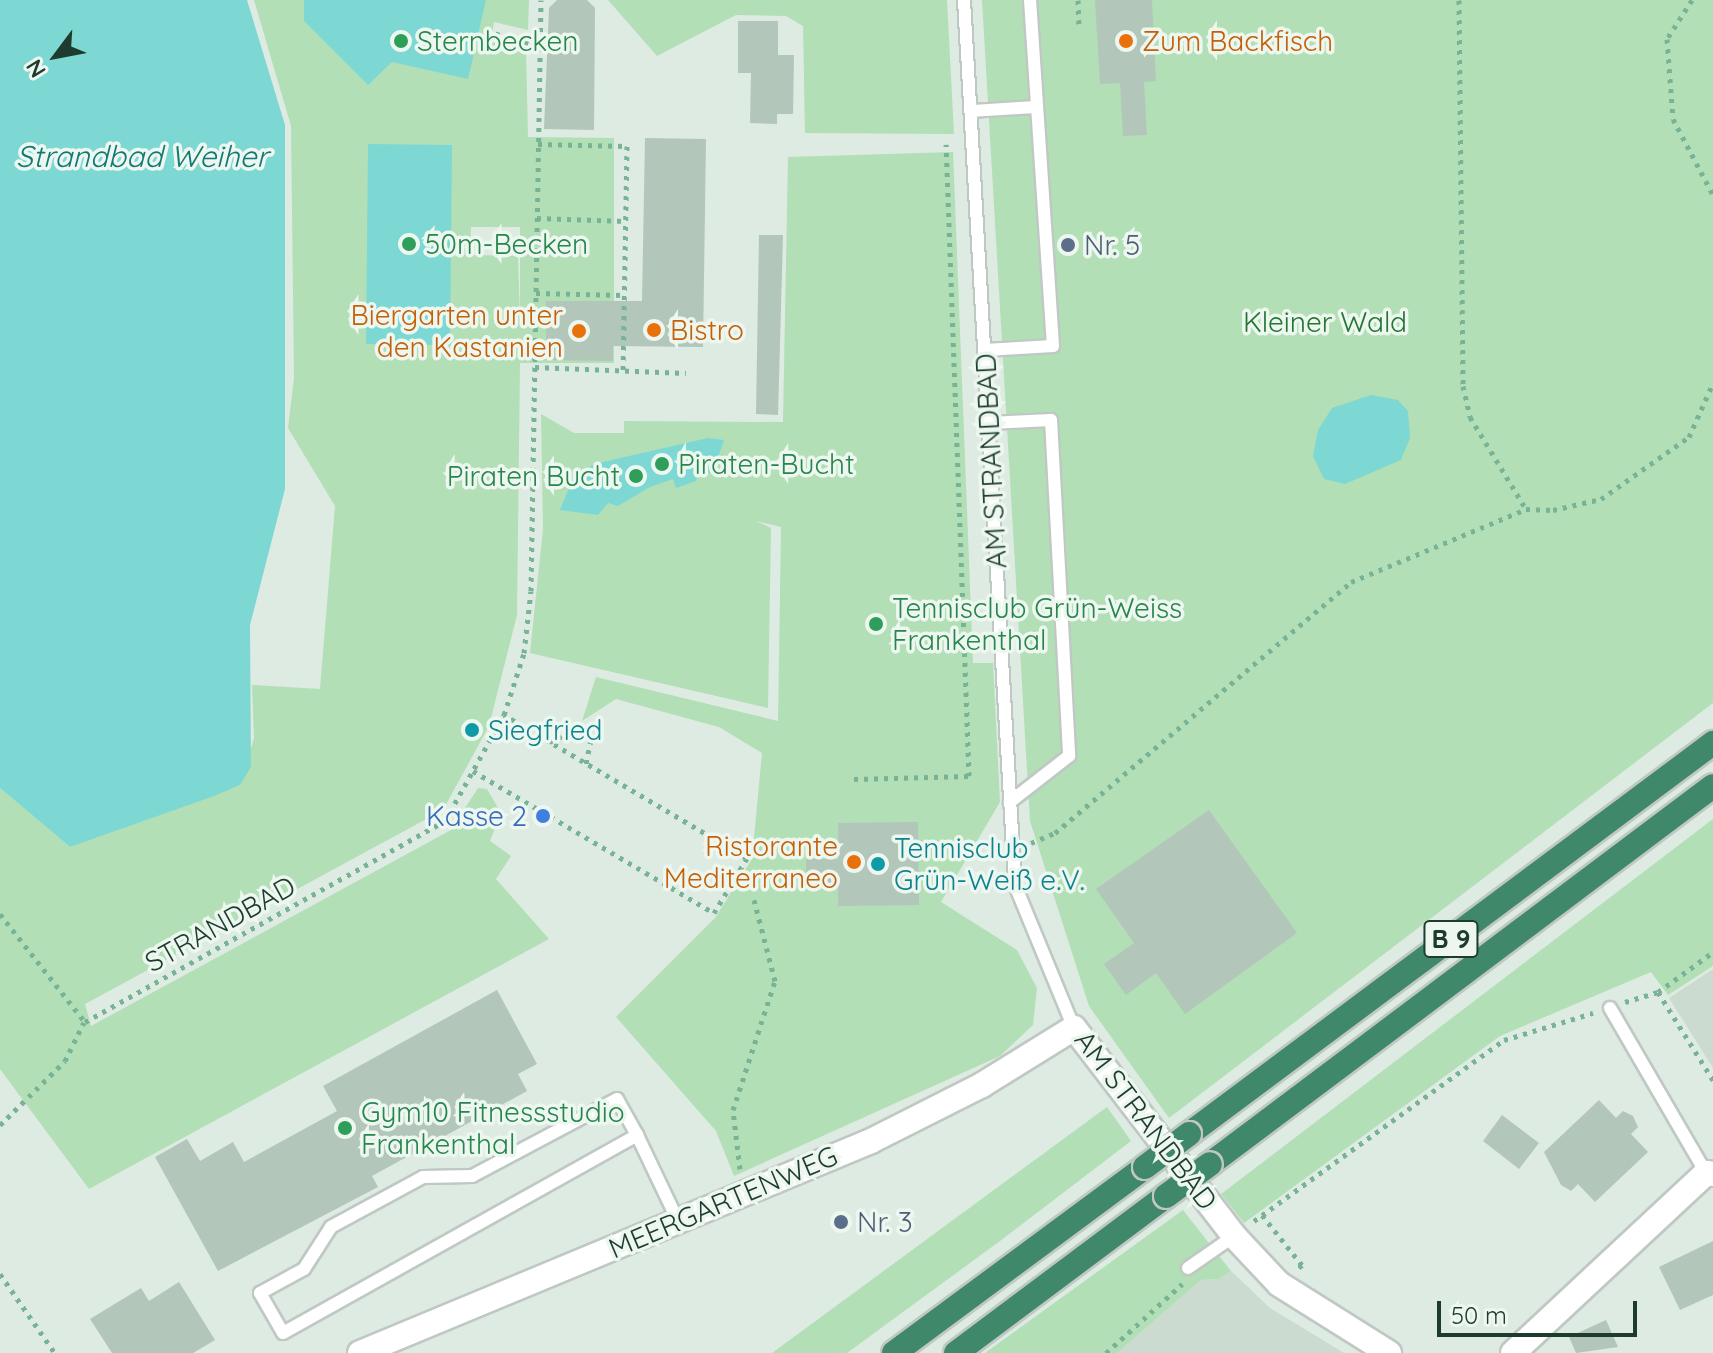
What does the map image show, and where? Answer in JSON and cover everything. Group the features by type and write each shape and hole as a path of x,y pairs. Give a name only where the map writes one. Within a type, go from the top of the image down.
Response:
{"highway":[{"name":"B 9","path":"894,1353 1713,743"},
{"name":"B 9","path":"956,1353 1713,786"}],"street":[{"name":"MEERGARTENWEG","path":"360,1353 897,1128 1074,1028"},
{"name":"AM STRANDBAD","path":"1074,1028 1234,1236 1298,1301 1389,1353"},
{"path":"1513,1353 1709,1174"}],"lane":[{"name":"AM STRANDBAD","path":"964,0 1015,885 1074,1028"},
{"path":"985,350 1053,346 1030,0"},
{"path":"971,111 1037,107"},
{"path":"989,423 1051,420 1069,756 1010,802"},
{"path":"1610,1008 1709,1174"},
{"path":"637,1135 283,1333 260,1293 304,1269 331,1227 423,1177 472,1176 617,1099 637,1135 678,1221"},
{"path":"1188,1268 1234,1236"}],"path":[{"name":"STRANDBAD","path":"84,1022 445,821 504,715 524,653 531,591 541,0"},
{"path":"1078,0 1079,24"},
{"path":"1459,0 1463,386 1470,417 1526,509"},
{"path":"1692,0 1667,39 1673,119 1713,195"},
{"path":"486,31 540,46"},
{"path":"538,144 627,146 623,370"},
{"path":"854,779 969,776 946,144"},
{"path":"537,218 626,221"},
{"path":"459,243 537,245"},
{"path":"536,293 624,295"},
{"path":"535,367 686,373"},
{"path":"1013,849 1055,833 1351,582 1526,509 1553,510 1601,499 1689,437 1713,383"},
{"path":"473,771 714,913 747,858 504,715"},
{"path":"549,742 574,731 583,734 591,740 586,763"},
{"path":"748,1192 733,1110 775,981 754,900"},
{"path":"0,914 84,1022 65,1061 0,1125"},
{"path":"1262,1215 1504,1040 1658,992 1713,952"},
{"path":"1658,992 1713,1080"},
{"path":"1106,1353 1181,1285 1188,1268"},
{"path":"0,1274 55,1353"}],"shaded area":[{"path":"1713,969 1713,1068 1669,998"},
{"path":"1231,1271 1270,1308 1344,1353 1117,1353 1201,1280 1219,1279"}],"green space":[{"path":"254,0 529,0 528,30 494,22 490,42 526,50 528,137 614,138 614,363 520,363 517,615 489,726 443,810 85,1004 91,1026 451,830 478,788 487,789 501,813 490,841 511,856 496,879 549,939 89,1189 0,1069 0,788 70,847 240,785 254,738 252,685 320,689 335,506 288,428 294,378 291,126","holes":["471,227 520,227 520,319 518,256 470,255"]},
{"path":"608,0 947,0 954,134 805,133 803,26 786,16 736,15 657,56"},
{"name":"Kleiner Wald","path":"982,0 1713,0 1713,703 1169,1118 1089,1006 1030,821"},
{"path":"953,152 973,663 993,663 1000,802 941,902 1017,950 1037,988 1033,1025 1000,1056 734,1176 716,1131 616,1017 715,918 752,859 762,753 719,727 616,699 582,721 596,677 778,721 781,527 756,521 771,528 768,708 530,653 543,529 541,414 574,433 624,433 624,421 783,422 788,157"},
{"path":"1713,819 1713,966 1668,995 1651,972 1500,1036 1244,1223 1221,1194"},
{"path":"1107,1107 1131,1141 1000,1241 847,1353 772,1353"},
{"path":"1183,1210 1231,1271 1219,1279 1201,1280 1117,1353 985,1353"}],"water":[{"name":"Strandbad Weiher","path":"0,0 247,0 285,125 285,489 250,625 251,767 240,785 70,847 0,788"},
{"name":"Sternbecken","path":"304,0 486,0 468,79 392,62 368,85 304,21"},
{"name":"50m-Becken","path":"368,144 452,145 450,345 366,344"},
{"path":"1371,395 1398,400 1408,411 1410,438 1401,460 1345,484 1324,479 1313,456 1318,430 1332,408"},
{"name":"Piraten Bucht","path":"708,438 724,440 713,473 699,473 696,481 676,488 673,479 650,487 618,506 608,503 598,515 560,510 573,478 594,464"}],"building":[{"path":"557,0 587,0 595,8 594,130 544,129 549,8"},
{"name":"Zum Backfisch","path":"1095,0 1152,0 1156,81 1144,82 1147,135 1123,136 1120,83 1100,84"},
{"path":"738,21 778,21 778,55 794,55 793,114 777,114 777,124 750,123 751,73 738,73"},
{"path":"645,138 706,139 703,347 613,346 613,361 546,360 546,301 642,301"},
{"path":"759,235 783,235 778,415 756,414"},
{"path":"1209,810 1297,933 1185,1014 1156,973 1126,995 1104,964 1134,943 1096,889"},
{"name":"Tennisclub Grün-Weiß e.V.","path":"918,822 919,905 838,906 838,883 806,883 806,859 838,859 838,823"},
{"path":"497,990 537,1064 518,1074 527,1091 372,1176 378,1187 218,1271 155,1157 187,1139 200,1161 233,1142 244,1162 337,1111 323,1086"},
{"path":"1599,1100 1616,1118 1623,1111 1633,1116 1638,1127 1631,1134 1648,1152 1595,1202 1578,1184 1571,1191 1561,1185 1544,1152"},
{"path":"1502,1115 1539,1143 1519,1169 1483,1141"},
{"path":"1713,1241 1713,1295 1680,1310 1659,1267"},
{"path":"179,1282 215,1340 193,1353 112,1353 90,1319 141,1288 149,1301"},
{"path":"1606,1320 1618,1347 1576,1353 1569,1337"}],"place":[{"name":"Sternbecken","path":"401,41"},
{"name":"Zum Backfisch","path":"1126,41"},
{"name":"50m-Becken","path":"409,244"},
{"name":"Nr. 5","path":"1068,245"},
{"name":"Bistro","path":"654,330"},
{"name":"Biergarten unter den Kastanien","path":"579,331"},
{"name":"Piraten-Bucht","path":"662,464"},
{"name":"Piraten Bucht","path":"636,476"},
{"name":"Tennisclub Grün-Weiss Frankenthal","path":"876,624"},
{"name":"Siegfried","path":"472,730"},
{"name":"Kasse 2","path":"543,816"},
{"name":"Ristorante Mediterraneo","path":"854,862"},
{"name":"Tennisclub Grün-Weiß e.V.","path":"878,864"},
{"name":"Gym10 Fitnessstudio Frankenthal","path":"345,1128"},
{"name":"Nr. 3","path":"841,1222"}]}
